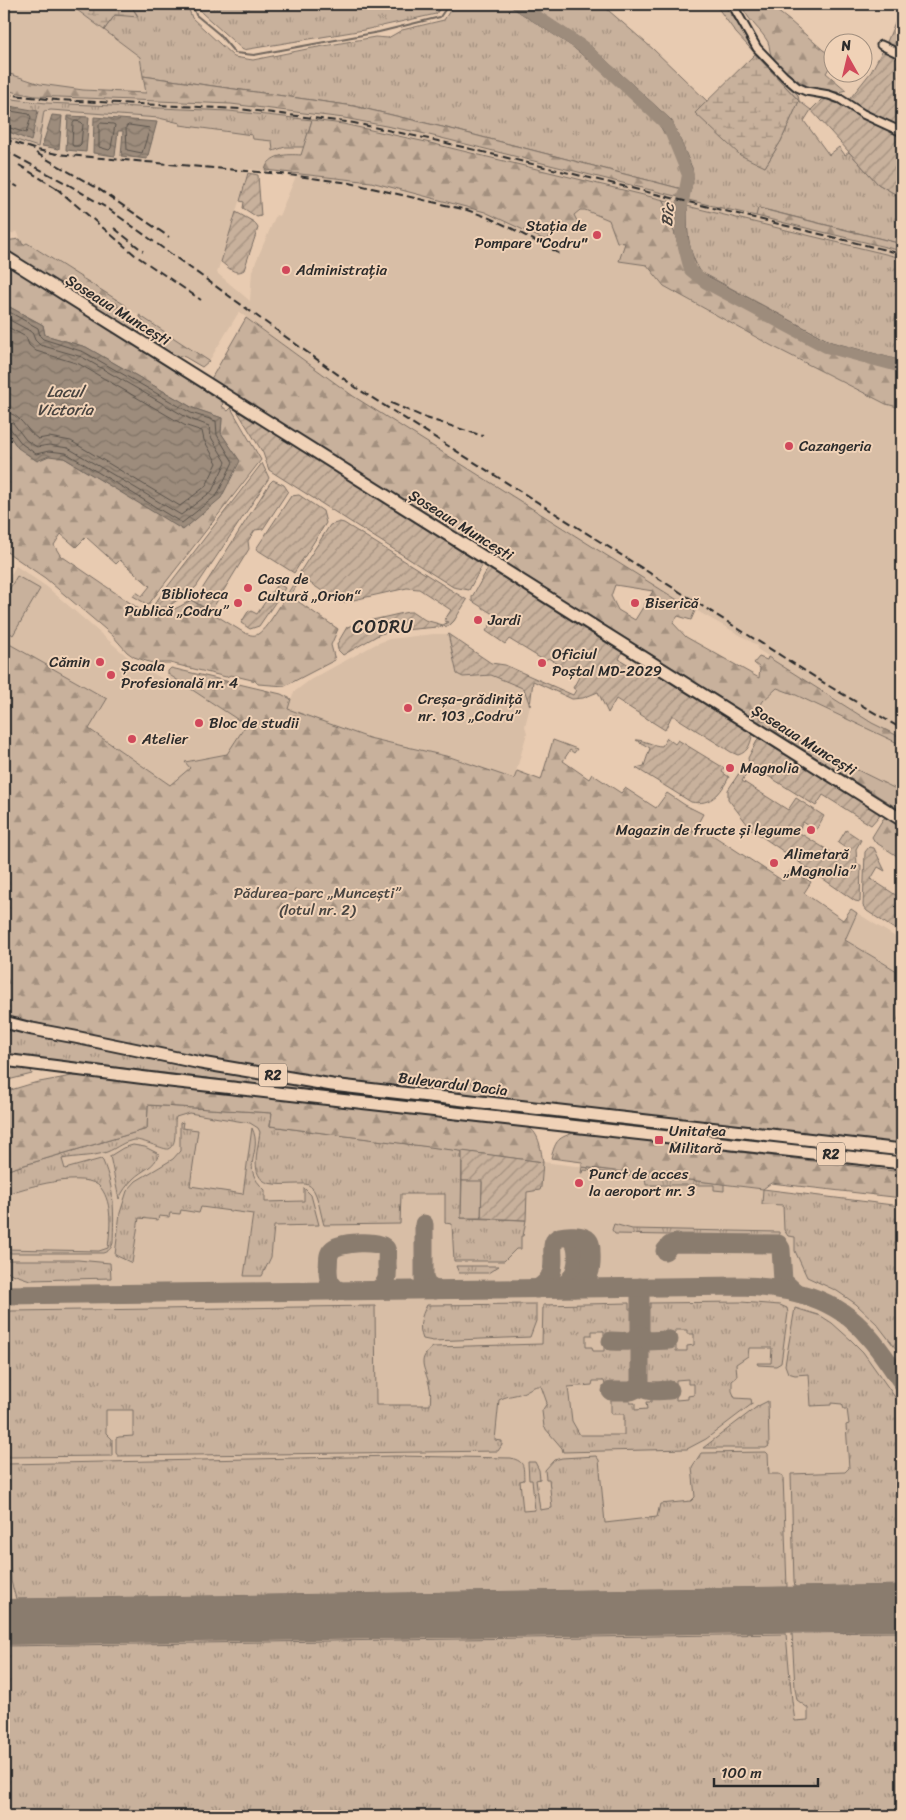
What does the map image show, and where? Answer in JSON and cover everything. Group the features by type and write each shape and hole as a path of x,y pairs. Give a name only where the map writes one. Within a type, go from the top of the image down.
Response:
{"main road":[{"name":"Șoseaua Muncești","path":"4,256 902,820"},
{"name":"Bulevardul Dacia","path":"4,1022 201,1064 322,1084 902,1150"},
{"name":"Bulevardul Dacia","path":"4,1060 164,1080 902,1163"},
{"path":"543,1122 545,1110"}],"street":[{"path":"732,4 757,48 784,76 797,86 840,99 863,114 902,132"},
{"path":"881,46 902,56"}],"shaded area":[{"path":"4,4 69,4 140,57 144,76 354,106 758,208 902,216 902,309 664,286 772,346 886,404 902,408 902,738 872,723 768,657 757,649 758,646 747,639 667,594 353,396 239,312 209,361 27,243 23,245 17,231 11,234 4,233","holes":["249,169 297,174 279,216 276,215 252,271 250,301 217,273"]},
{"name":"Școala Profesională nr. 4","path":"16,566 47,587 130,659 164,680 168,674 246,724 227,754 186,761 190,768 170,785 89,729 107,699 4,641 4,586"},
{"name":"Creșa-grădiniță nr. 103 „Codru”","path":"448,634 457,674 463,677 491,675 524,689 530,706 525,726 527,733 514,779 450,757 369,738 287,709 294,692 310,680 376,644 389,639"},
{"path":"777,688 796,695 902,745 902,792 813,748 755,715 763,701"},
{"path":"857,913 902,941 902,974 844,940"},
{"path":"148,1105 271,1126 543,1162 902,1206 902,1816 4,1816 4,1171 147,1129"}],"green space":[{"path":"69,4 130,4 138,17 115,15 104,30"},
{"path":"130,4 187,4 192,18 234,57 253,60 375,37 388,38 402,30 444,20 454,4 507,4 573,47 651,113 668,138 684,177 682,189 455,130 354,106 143,76 140,57 104,30 115,15 138,16"},
{"path":"197,4 443,4 436,14 364,30 243,50 202,13"},
{"path":"507,4 527,4 587,43 672,121 692,168 693,179 688,200 679,197 684,177 668,138 651,113 573,47"},
{"path":"527,4 601,4 653,49 708,102 696,113 765,167 781,141 799,101 811,110 804,121 829,155 839,147 845,155 849,152 878,184 902,198 902,244 759,208 756,216 688,200 693,179 692,168 672,121 587,43"},
{"path":"715,4 723,4 770,66 798,95 799,101 736,33"},
{"path":"752,4 768,4 790,21 824,51 824,82 837,82 846,90 837,92 820,91 796,79 773,58 768,42 744,10"},
{"path":"902,5 902,198 878,184 811,110 823,98 844,106 863,82 874,82 874,66 887,42"},
{"path":"755,54 799,101 781,141 765,167 740,155 695,113"},
{"path":"4,72 40,84 83,90 146,93 143,76 354,106 455,130 682,189 679,197 417,132 344,118 231,104 35,96 4,90"},
{"path":"4,98 46,103 229,111 312,120 304,147 285,147 273,151 272,141 253,139 252,135 180,125 180,123 159,118 51,110 44,111 38,147 4,136"},
{"path":"312,120 343,124 426,142 664,200 687,272 700,283 822,349 902,370 902,408 886,404 772,346 664,286 647,265 619,261 625,243 617,242 609,220 585,210 580,210 574,215 579,225 576,230 557,222 547,241 485,212 371,182 265,170 274,158 285,155 301,155"},
{"path":"248,173 258,175 261,216 257,217 243,208 244,202 240,201"},
{"path":"664,200 687,206 690,249 701,273 831,342 902,361 902,370 822,349 700,283 687,272"},
{"path":"687,206 902,258 902,361 831,342 701,272 690,248"},
{"path":"758,208 902,244 902,251 756,216"},
{"path":"236,212 254,222 258,228 244,270 241,272 232,270 221,262"},
{"path":"20,239 23,245 27,243 125,305 142,330 139,333 4,250 4,241"},
{"path":"4,261 211,392 223,403 222,406 228,411 231,408 261,460 148,605 133,596 136,592 142,596 150,586 120,560 116,564 86,537 76,547 61,534 54,545 60,555 145,613 164,613 191,600 243,632 252,635 258,634 267,624 296,580 299,582 290,596 338,629 331,645 335,660 285,686 258,684 256,681 231,675 226,677 170,663 152,663 134,657 127,652 112,635 45,578 4,550 4,428 18,448 64,458 183,529 239,461 221,433 222,418 193,408 86,347 45,335 43,325 4,304"},
{"path":"139,315 209,361 202,367 185,357 172,354 148,337 146,326"},
{"path":"246,318 353,396 695,611 691,620 678,616 673,623 686,637 759,678 760,668 754,663 759,657 767,660 768,657 872,723 902,738 902,745 796,695 777,688 763,701 756,714 813,748 902,792 902,811 211,379","holes":["615,585 653,591 635,620 618,610 611,596"]},
{"path":"236,409 482,560 483,564 469,590 453,587 269,470 263,453"},
{"path":"262,463 269,478 196,587 169,606 152,607"},
{"path":"273,480 284,485 288,491 263,529 255,530 248,541 249,549 211,611 191,600 199,594"},
{"path":"299,495 323,511 326,523 294,573 256,549 291,496"},
{"path":"340,522 467,600 454,621 449,626 392,631 380,634 343,655 338,650 337,644 347,627 408,612 413,612 425,620 443,625 448,622 444,621 451,610 419,589 407,588 340,603 298,575 330,525"},
{"path":"493,567 614,645 622,653 619,659 636,669 639,663 644,663 753,732 745,752 738,755 731,752 672,715 665,730 616,699 608,713 598,692 583,698 572,699 533,681 530,706 524,689 520,687 491,675 463,677 457,674 448,634 491,663 505,665 573,695 576,690 573,688 579,677 548,658 545,661 509,639 505,644 486,631 496,616 472,601 472,597 488,568"},
{"path":"17,576 40,589 13,635 4,629 4,598"},
{"path":"278,583 285,588 259,626 250,629 241,623 249,610 257,614"},
{"name":"Pădurea-parc „Muncești” (lotul nr. 2)","path":"4,641 107,699 89,729 170,785 190,768 185,762 227,754 246,725 168,674 171,668 281,694 291,699 288,709 369,738 450,757 514,779 517,771 541,780 553,740 577,749 574,753 570,750 563,761 589,779 592,774 621,793 625,788 656,808 667,793 703,814 697,825 783,881 791,870 811,882 804,893 843,920 851,909 857,913 845,940 902,974 902,1144 310,1076 156,1049 4,1015"},
{"path":"759,737 876,809 879,812 879,816 871,825 823,795 816,806 749,764 748,758"},
{"path":"667,738 675,744 678,740 724,768 722,772 729,777 719,793 704,802 691,802 636,768 644,766 650,748 636,740 662,746"},
{"path":"743,767 749,769 742,781 788,810 796,798 824,816 816,830 803,822 798,832 844,860 850,851 838,843 846,830 861,840 856,849 857,865 861,865 860,902 855,901 751,829 728,799 728,790"},
{"path":"887,817 902,827 902,859 875,842 872,837 883,819"},
{"path":"869,847 874,848 885,871 878,867 871,879 902,899 902,934 867,911 863,906 865,852"},
{"path":"4,1026 539,1113 540,1115 536,1117 4,1054"},
{"path":"4,1066 31,1070 32,1074 4,1081"},
{"path":"72,1076 525,1125 536,1136 543,1162 270,1126 272,1113 148,1105 147,1129 4,1171 4,1092 34,1083"},
{"path":"148,1105 272,1113 270,1126 462,1151 461,1218 526,1220 523,1236 521,1236 521,1249 516,1249 504,1261 454,1261 452,1224 445,1223 445,1194 401,1194 400,1224 324,1225 316,1195 310,1186 304,1184 274,1184 260,1178 256,1164 260,1132 258,1128 250,1123 189,1113 176,1117 175,1139 168,1149 135,1140 101,1154 62,1159 65,1169 101,1159 103,1161 110,1182 113,1201 113,1243 108,1251 103,1253 4,1253 4,1249 99,1251 108,1248 109,1209 105,1194 101,1188 94,1183 83,1180 69,1180 25,1188 4,1195 4,1171 147,1129"},
{"path":"549,1115 902,1154 902,1159 549,1118"},
{"path":"183,1122 182,1128 198,1130 190,1186 243,1194 252,1128 255,1137 253,1174 265,1190 265,1202 304,1201 304,1188 311,1195 319,1225 274,1226 271,1257 262,1276 244,1276 253,1214 201,1207 199,1213 181,1210 180,1214 170,1213 169,1217 159,1216 158,1220 139,1218 132,1263 115,1255 120,1213 127,1191 136,1181 173,1159 180,1151 180,1123"},
{"path":"576,1132 902,1172 902,1198 771,1183 763,1189 582,1167 582,1162 551,1158 556,1143 565,1136"},
{"path":"133,1145 145,1147 159,1154 151,1165 131,1181 119,1199 110,1156 123,1148"},
{"path":"462,1151 543,1162 540,1190 527,1192 526,1220 481,1218 482,1182 462,1181"},
{"path":"582,1167 724,1184 724,1191 714,1190 714,1185 646,1185 645,1177 584,1170 581,1173"},
{"path":"462,1181 482,1181 481,1218 461,1218"},
{"path":"763,1189 901,1206 899,1268 902,1269 902,1354 900,1354 877,1324 856,1304 837,1291 807,1277 795,1251 795,1237 788,1236 784,1230 783,1205 762,1204"},
{"path":"614,1224 632,1229 779,1232 779,1235 777,1237 615,1234 612,1230"},
{"path":"4,1260 78,1260 110,1263 111,1278 30,1280 4,1271"},
{"path":"456,1266 499,1266 488,1273 459,1273"},
{"path":"741,1302 780,1305 787,1308 788,1313 781,1363 776,1366 758,1365 757,1363 771,1363 772,1348 749,1348 748,1356 736,1364 737,1377 732,1381 732,1391 735,1398 751,1399 752,1404 706,1439 687,1449 563,1452 562,1448 544,1427 542,1411 547,1403 541,1386 538,1386 499,1400 495,1440 502,1441 502,1445 498,1451 118,1456 116,1453 116,1438 133,1436 133,1410 106,1410 106,1433 112,1439 112,1456 7,1457 4,1316 11,1311 375,1306 376,1405 430,1405 430,1389 423,1360 433,1347 542,1344 543,1305 629,1303 629,1309 633,1309 633,1315 635,1315 636,1329 633,1329 634,1334 630,1335 630,1337 610,1337 610,1335 604,1335 604,1331 592,1331 592,1335 586,1335 586,1347 592,1347 593,1351 604,1351 604,1347 611,1347 611,1345 630,1344 630,1347 634,1347 637,1378 634,1378 634,1384 611,1387 610,1385 605,1385 604,1381 593,1381 592,1385 568,1387 572,1421 580,1435 624,1435 624,1414 611,1414 611,1395 630,1394 630,1403 635,1403 635,1410 647,1409 646,1402 651,1402 651,1394 670,1394 670,1396 676,1396 676,1400 688,1399 688,1396 694,1395 694,1384 688,1384 688,1379 676,1380 676,1384 670,1384 669,1386 650,1387 650,1385 646,1385 643,1353 646,1352 646,1346 650,1346 650,1344 669,1344 669,1346 676,1346 676,1351 687,1351 687,1346 694,1345 694,1334 687,1334 687,1330 675,1330 675,1334 670,1334 669,1336 650,1337 650,1334 646,1334 643,1315 646,1315 646,1309 650,1308 650,1303"},
{"path":"536,1304 536,1321 530,1337 433,1341 423,1339 421,1335 421,1322 427,1305"},
{"path":"795,1308 821,1316 851,1340 863,1352 902,1407 902,1585 795,1587 791,1474 845,1472 849,1468 846,1425 849,1424 847,1409 844,1409 842,1404 831,1403 831,1405 811,1406 809,1374 795,1375 788,1373 785,1365"},
{"path":"768,1401 769,1446 766,1448 703,1448 758,1406"},
{"path":"766,1452 768,1454 769,1474 783,1476 787,1587 16,1599 11,1581 7,1464 396,1456 511,1458 519,1461 523,1466 524,1480 520,1481 523,1511 535,1510 532,1480 529,1480 528,1462 535,1462 539,1470 540,1479 536,1480 540,1510 552,1508 549,1479 546,1479 545,1470 554,1460 596,1456 599,1460 605,1523 657,1517 660,1504 691,1501 695,1497 692,1467 701,1453"},
{"path":"902,1632 902,1816 4,1816 4,1646 786,1634 795,1721 808,1720 808,1708 797,1700 792,1633"}],"water":[{"path":"4,105 38,111 31,141 4,130"},
{"path":"52,115 62,116 59,149 42,146"},
{"path":"68,116 89,117 86,152 66,150"},
{"path":"94,117 157,122 147,159 121,156 123,131 118,131 115,156 93,153"},
{"name":"Lacul Victoria","path":"4,304 43,325 45,335 86,347 193,408 222,418 221,433 240,461 221,498 183,530 64,458 49,456 37,461 18,448 4,428"}],"waterway":[{"path":"192,4 196,15 219,34 235,53 254,55 379,32 440,17 449,4"},
{"name":"Bîc","path":"518,4 582,46 668,126 688,175 681,211 681,235 690,270 706,283 826,347 902,367"}],"taxiway":[{"path":"424,1224 424,1278 427,1285 435,1290"},
{"path":"537,1289 551,1275 555,1240 560,1237 570,1236 587,1239 591,1247 589,1274 584,1282 574,1288"},
{"path":"557,1288 569,1281 573,1276 577,1263 575,1242 568,1237 564,1237"},
{"path":"339,1291 331,1284 329,1278 329,1254 336,1247 359,1243 376,1244 382,1246 387,1251 386,1279 377,1290"},
{"path":"665,1251 670,1245 675,1243 778,1244 781,1249 783,1281 794,1291"},
{"path":"640,1287 640,1385 649,1391 670,1390"},
{"path":"4,1295 759,1287 794,1292 826,1303 841,1312 873,1341 902,1382"},
{"path":"611,1341 631,1341 640,1334"},
{"path":"640,1335 647,1341 669,1340"},
{"path":"611,1391 631,1391 640,1387 640,1385"}],"runway":[{"path":"4,1622 902,1608"}],"railway":[{"path":"4,94 57,100 240,109 354,123 438,141 902,254"},
{"path":"4,139 37,150 57,154 281,174 350,183 467,210 509,227 562,255"},
{"path":"4,150 69,185 110,210 358,389 829,686 902,729"},
{"path":"36,153 97,188 169,237"},
{"path":"19,165 61,191"},
{"path":"4,179 18,187"},
{"path":"56,188 135,255 201,300"},
{"path":"114,228 143,251"},
{"path":"391,403 426,418 483,436"}],"place":[{"name":"Stația de Pompare \"Codru\"","path":"597,235"},
{"name":"Administrația","path":"286,270"},
{"name":"Cazangeria","path":"789,446"},
{"name":"Casa de Cultură „Orion“","path":"248,588"},
{"name":"Biblioteca Publică „Codru”","path":"238,603"},
{"name":"Biserică","path":"635,603"},
{"name":"Jardi","path":"478,620"},
{"name":"Cămin","path":"100,662"},
{"name":"Oficiul Poștal MD-2029","path":"542,663"},
{"name":"Școala Profesională nr. 4","path":"111,675"},
{"name":"Creșa-grădiniță nr. 103 „Codru”","path":"408,708"},
{"name":"Bloc de studii","path":"199,723"},
{"name":"Atelier","path":"132,739"},
{"name":"Magnolia","path":"730,768"},
{"name":"Magazin de fructe și legume","path":"811,830"},
{"name":"Alimetară „Magnolia”","path":"774,863"},
{"name":"Unitatea Militară","path":"659,1140"},
{"name":"Punct de acces la aeroport nr. 3","path":"579,1183"}],"district":[{"name":"CODRU","path":"383,627"}]}
